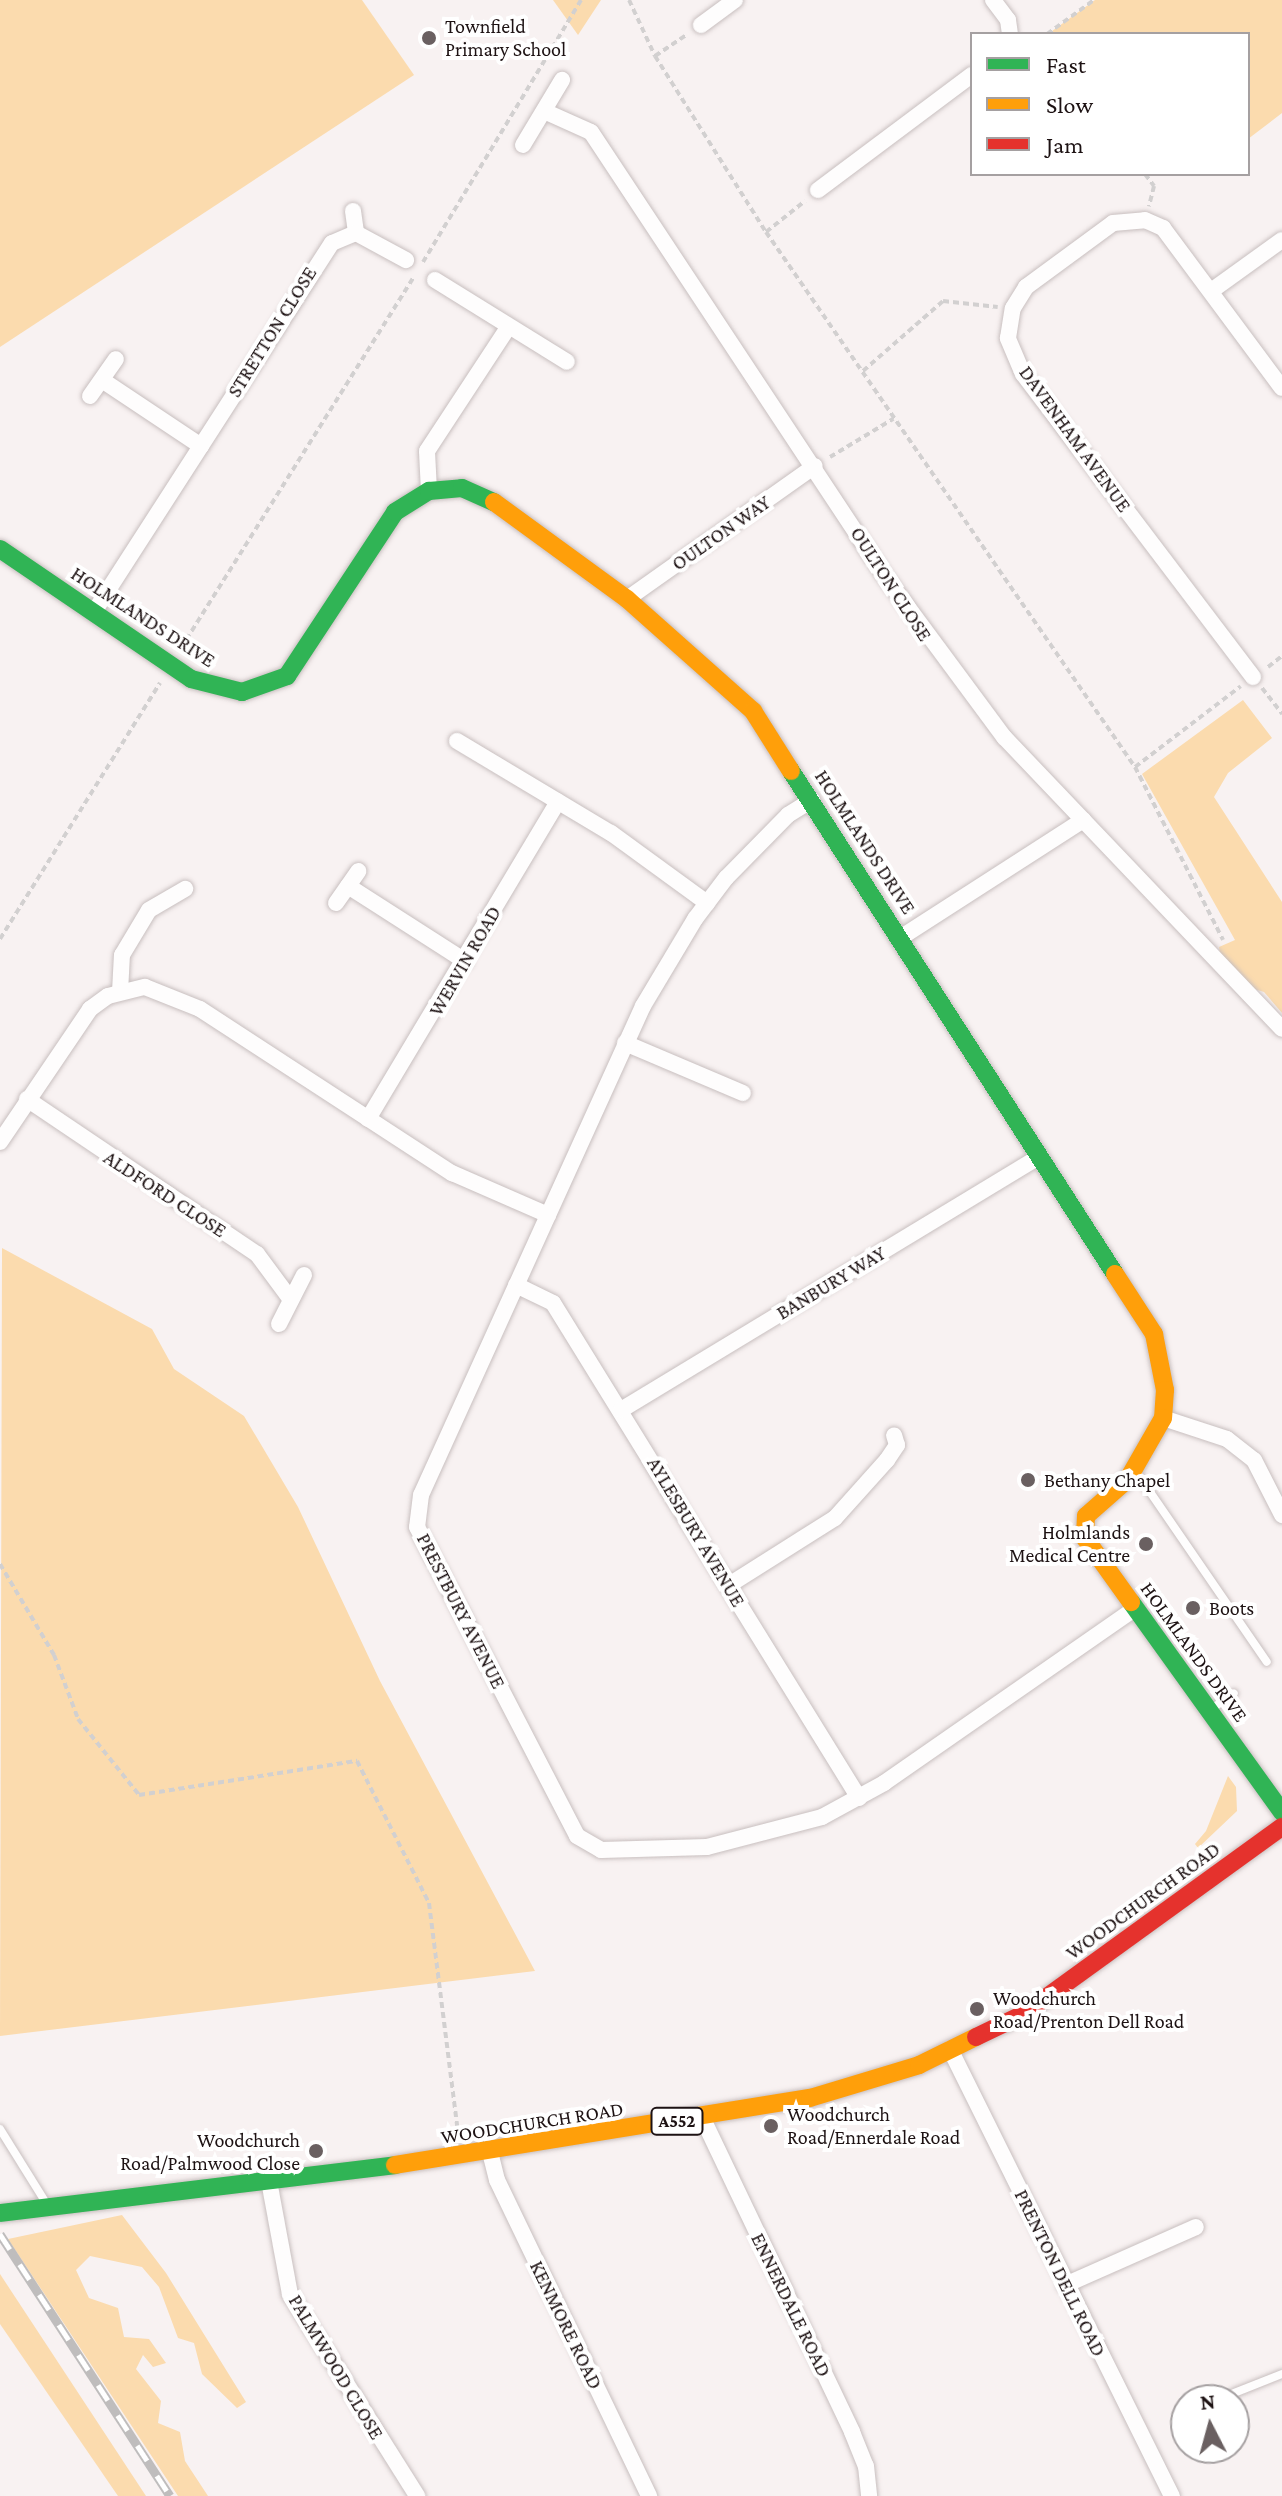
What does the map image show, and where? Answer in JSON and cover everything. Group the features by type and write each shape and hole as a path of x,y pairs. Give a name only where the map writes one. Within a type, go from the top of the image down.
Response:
{"main road":[{"name":"HOLMLANDS DRIVE","path":"0,549 171,665 216,689 242,692 287,676 395,512 429,491 462,488 505,507 627,599 753,711 1154,1334 1165,1390 1163,1418 1134,1469 1086,1516 1085,1538 1282,1812"},
{"name":"WOODCHURCH ROAD","path":"0,2213 490,2152 810,2098 919,2065 1022,2015 1282,1827"}],"street":[{"path":"701,25 735,0"},
{"path":"993,0 1008,20 1010,32"},
{"path":"818,190 970,76"},
{"path":"523,145 562,80"},
{"name":"OULTON CLOSE","path":"544,111 591,132 942,659 1004,737 1282,1029"},
{"path":"353,211 356,233 406,260"},
{"path":"1013,308 1026,287 1113,223 1145,220 1163,228 1282,388"},
{"name":"STRETTON CLOSE","path":"94,612 319,258 332,243 356,233"},
{"path":"1211,291 1282,240"},
{"path":"435,280 567,362"},
{"name":"DAVENHAM AVENUE","path":"1013,308 1008,338 1023,374 1253,677"},
{"path":"429,491 427,451 509,326"},
{"path":"90,396 116,359"},
{"path":"102,380 201,446"},
{"name":"OULTON WAY","path":"627,599 815,466"},
{"path":"457,741 558,801 707,903"},
{"name":"PRESTBURY AVENUE","path":"812,800 788,815 707,903 670,958 625,1043 421,1495 417,1527 577,1836 590,1849 623,1853 707,1847 822,1817 859,1798 1025,1689 1136,1608"},
{"name":"WERVIN ROAD","path":"368,1119 558,801"},
{"path":"900,938 1083,820"},
{"path":"336,903 358,871"},
{"path":"348,886 465,961"},
{"path":"120,992 122,955 149,910 185,889"},
{"path":"0,1142 90,1009 120,992 145,987 200,1009 452,1173 548,1215"},
{"path":"625,1043 743,1093"},
{"name":"ALDFORD CLOSE","path":"27,1099 257,1254 291,1300"},
{"name":"BANBURY WAY","path":"621,1410 1040,1156"},
{"path":"279,1324 304,1275"},
{"name":"AYLESBURY AVENUE","path":"516,1285 553,1303 859,1798"},
{"path":"1163,1418 1227,1439 1254,1460 1281,1518"},
{"path":"729,1585 835,1518 899,1441"},
{"name":"PRENTON DELL ROAD","path":"950,2049 1172,2496"},
{"name":"ENNERDALE ROAD","path":"702,2117 852,2432 866,2466 869,2496"},
{"name":"KENMORE ROAD","path":"490,2152 497,2180 533,2258 649,2496"},
{"name":"PALMWOOD CLOSE","path":"269,2181 290,2294 417,2496"},
{"path":"1065,2285 1196,2227"}],"lane":[{"path":"1134,1469 1267,1662"},
{"path":"1209,1710 1234,1693"},
{"path":"0,2129 48,2207"},
{"path":"1250,2387 1282,2374"}],"path":[{"path":"0,939 581,0"},
{"path":"629,0 655,56 766,232 1135,767 1225,942"},
{"path":"1050,32 1094,0"},
{"path":"655,56 701,25"},
{"path":"1145,220 1154,186 1146,176"},
{"path":"766,232 818,190"},
{"path":"863,371 943,301 1013,308"},
{"path":"815,466 893,419"},
{"path":"1135,767 1253,677 1282,714"},
{"path":"0,1564 54,1655 78,1719 139,1795 357,1761 429,1903 457,2126"}],"shaded area":[{"path":"0,0 362,0 414,75 0,347"},
{"path":"553,0 601,0 578,35"},
{"path":"1095,0 1282,0 1282,113 1250,137 1250,32 1051,32"},
{"path":"1243,700 1272,738 1228,773 1214,797 1282,902 1282,1013 1264,992 1241,985 1222,964 1219,947 1235,940 1142,774"},
{"path":"2,1248 152,1329 174,1369 244,1416 298,1507 380,1681 535,1971 0,2036"},
{"path":"1228,1776 1236,1787 1237,1811 1198,1848 1195,1844 1206,1831"},
{"path":"122,2215 166,2273 246,2402 237,2408 202,2374 194,2343 178,2338 159,2287 142,2267 90,2256 76,2270 89,2298 118,2308 124,2337 149,2339 166,2363 153,2367 143,2355 136,2369 161,2401 158,2423 180,2432 185,2461 208,2496 178,2496 8,2239"},
{"path":"0,2274 146,2496 118,2496 0,2324"}],"railway":[{"path":"0,2234 170,2496"}],"traffic: fast":[{"path":"0,549 191,679 242,692 287,676 395,512 429,491 462,488 494,502"},
{"path":"791,771 1115,1274"},
{"path":"1131,1602 1282,1812"},
{"path":"0,2213 395,2165"}],"traffic: slow":[{"path":"494,502 627,599 753,711 791,771"},
{"path":"1115,1274 1154,1334 1165,1390 1163,1418 1128,1479 1086,1516 1085,1538 1131,1602"},
{"path":"395,2165 810,2098 919,2065 976,2037"}],"traffic: jam":[{"path":"976,2037 1022,2015 1282,1827"}],"place":[{"name":"Townfield Primary School","path":"429,38"},
{"name":"Bethany Chapel","path":"1028,1480"},
{"name":"Holmlands Medical Centre","path":"1146,1544"},
{"name":"Boots","path":"1193,1608"},
{"name":"Woodchurch Road/Prenton Dell Road","path":"977,2009"},
{"name":"Woodchurch Road/Ennerdale Road","path":"771,2126"},
{"name":"Woodchurch Road/Palmwood Close","path":"316,2151"}]}
